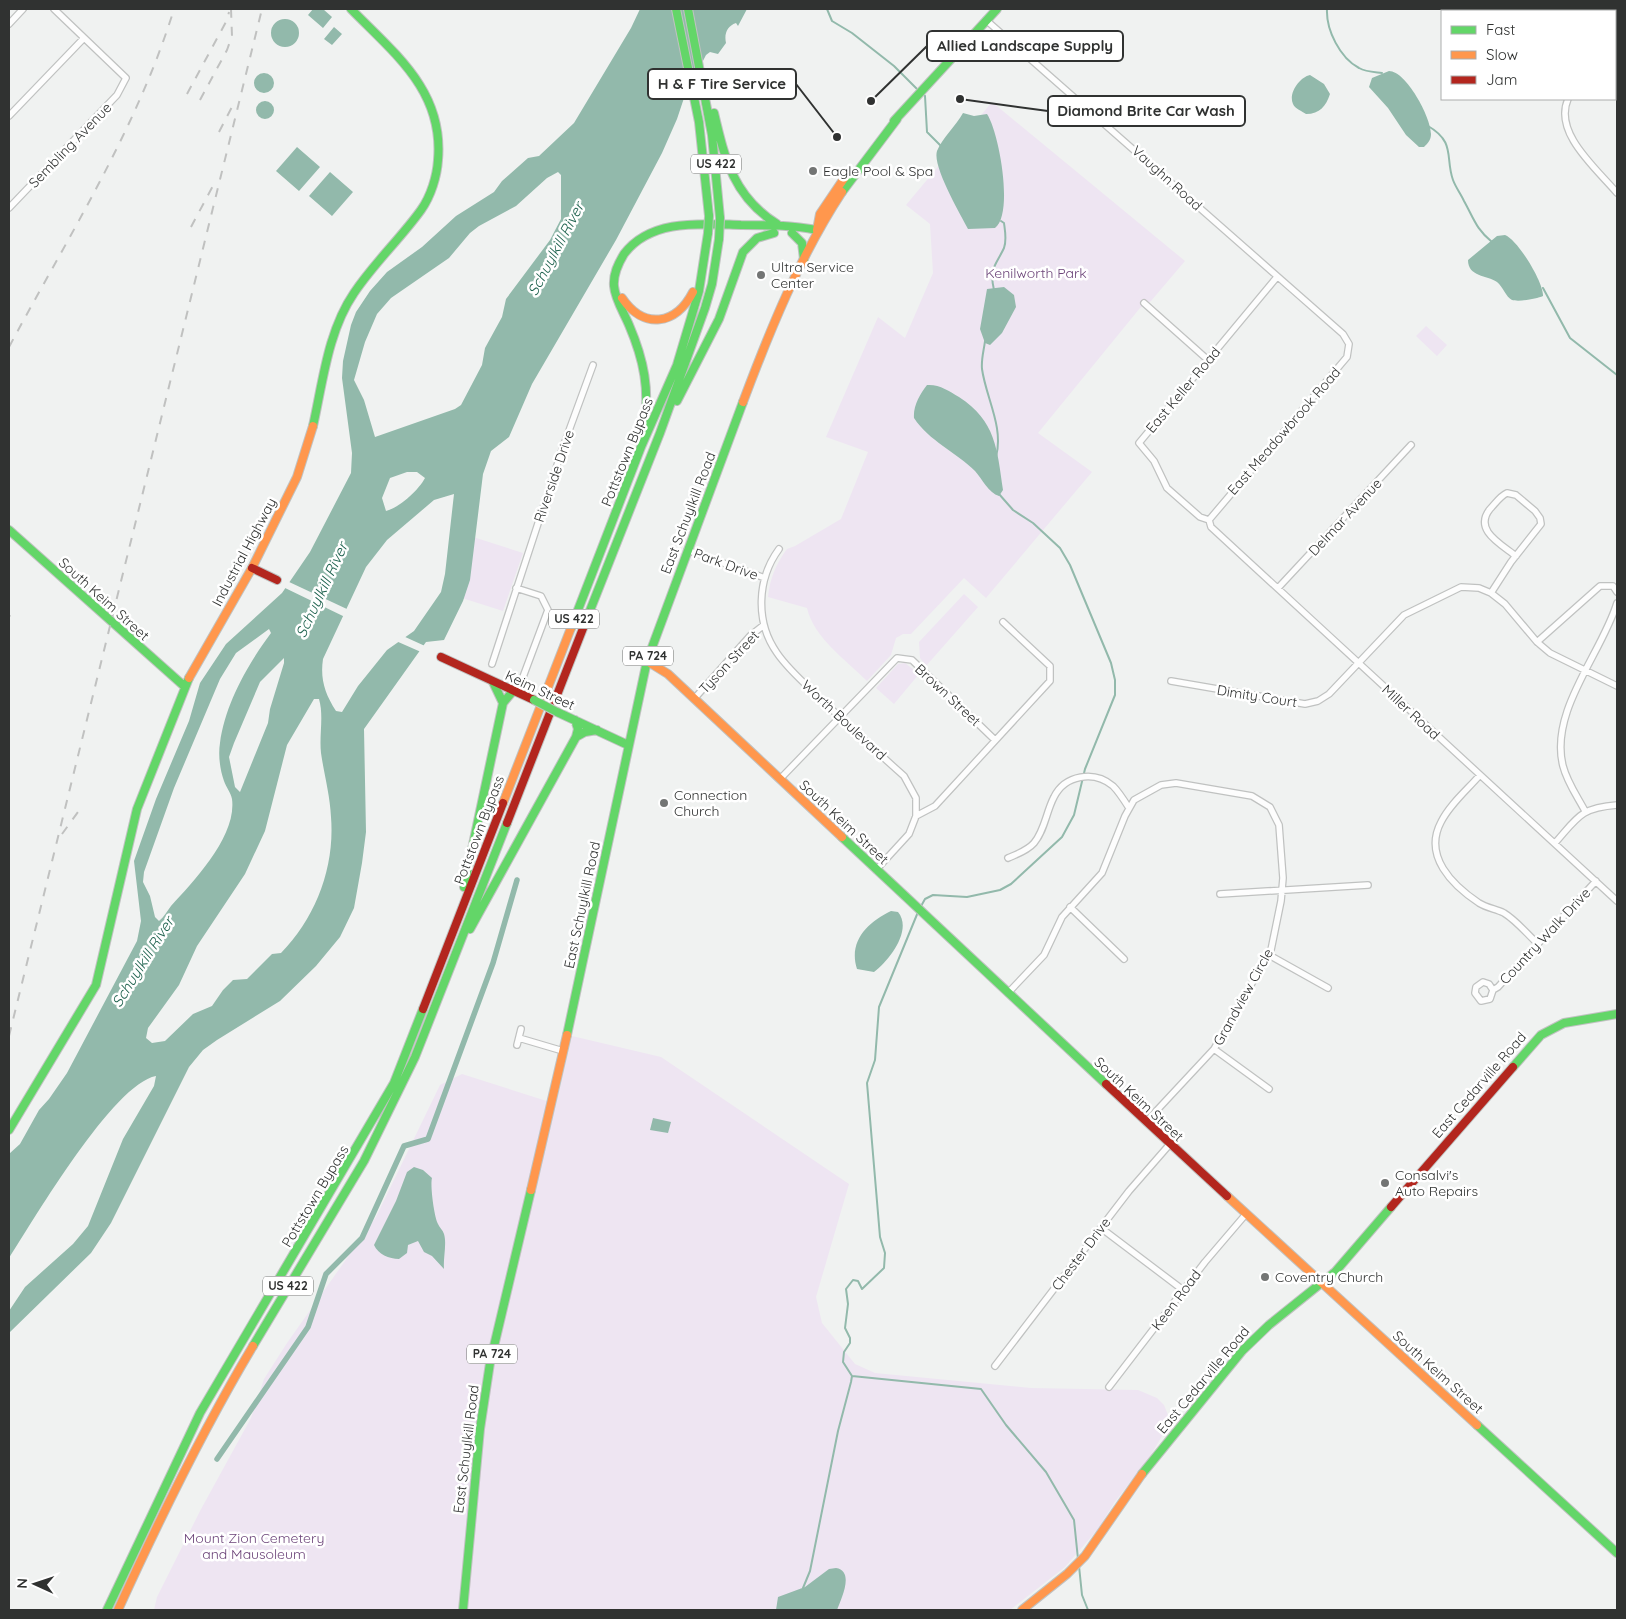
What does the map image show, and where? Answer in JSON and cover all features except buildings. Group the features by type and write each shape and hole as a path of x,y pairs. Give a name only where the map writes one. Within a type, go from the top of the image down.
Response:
{"main road":[{"name":"Industrial Highway","path":"9,1130 96,985 104,958 130,833 184,686 252,568 297,477 308,447 331,343 338,324 354,293 423,208 437,175 440,140 434,108 410,70 351,9"},
{"name":"Pottstown Bypass","path":"107,1610 177,1459 215,1386 360,1146 394,1083 641,447 677,365 699,291 709,216 699,122 676,9"},
{"name":"US 422","path":"688,9 699,64"},
{"name":"East Schuylkill Road","path":"463,1610 484,1394 563,1052 646,661 757,366 817,230 817,220 833,193 871,145 997,9"},
{"path":"699,64 712,102 724,155 736,184 753,208 780,226"},
{"name":"Pottstown Bypass","path":"118,1610 163,1512 219,1403 380,1130 415,1057 660,433 706,308 712,284 718,239 720,218 716,165 699,64"},
{"path":"641,447 647,411 648,382 642,356 615,291 614,278 620,260 639,241 657,232 678,226 780,226 817,230"},
{"path":"708,233 694,291 688,304 681,312 672,318 655,320 640,316 628,307 620,291 620,271 634,252 652,240 669,233 692,229 792,233 817,230"},
{"path":"660,433 709,341 743,252 757,238 774,232"},
{"path":"792,233 802,243 804,259"},
{"name":"South Keim Street","path":"9,530 184,686"},
{"path":"252,568 277,579"},
{"name":"Keim Street","path":"441,657 628,745"},
{"name":"South Keim Street","path":"646,661 662,669 1146,1122 1617,1553"},
{"path":"493,682 503,703"},
{"path":"425,1002 466,879 503,703 515,692"},
{"path":"453,960 576,737 578,729 575,720"},
{"path":"576,737 585,732 597,730"},
{"name":"East Cedarville Road","path":"1022,1610 1067,1574 1085,1556 1141,1475 1242,1350 1269,1325 1322,1284 1541,1035 1564,1023 1617,1014"},
{"path":"100,1610 121,1579"}],"street":[{"path":"9,24 23,9"},
{"path":"9,116 84,38 54,9"},
{"name":"Vaughn Road","path":"986,20 1346,338"},
{"name":"Sembling Avenue","path":"9,208 117,95 126,78 84,38"},
{"path":"1568,100 1564,116 1567,131 1617,193"},
{"name":"East Keller Road","path":"1209,520 1200,517 1167,488 1154,461 1139,443 1277,277"},
{"path":"1144,303 1208,360"},
{"name":"East Meadowbrook Road","path":"1209,520 1347,357 1350,349 1346,338"},
{"name":"Riverside Drive","path":"492,664 516,588 593,365"},
{"name":"Delmar Avenue","path":"1278,588 1412,445"},
{"path":"1516,556 1488,533 1484,525 1485,516 1508,493 1516,495 1535,511 1541,521 1537,532 1516,556 1491,593 1505,604 1537,642 1558,658 1617,686"},
{"name":"Miller Road","path":"1209,520 1211,527 1617,901"},
{"path":"764,625 762,603 765,578 779,549"},
{"name":"Park Drive","path":"687,550 765,578"},
{"path":"1537,642 1600,586 1613,586 1617,592"},
{"path":"515,692 548,610 541,596 516,588"},
{"name":"Dimity Court","path":"1171,681 1294,703 1310,703 1329,694 1399,620 1409,612 1456,588 1479,588 1491,593"},
{"path":"1585,811 1565,772 1561,740 1566,715 1617,603"},
{"path":"876,870 909,834 916,816 935,806 1050,681 1050,666 1003,622"},
{"name":"Tyson Street","path":"694,699 750,636 764,625"},
{"name":"Worth Boulevard","path":"764,625 772,644 783,662 909,783 916,798 916,816"},
{"name":"Brown Street","path":"840,717 898,658 912,660 995,740"},
{"path":"780,779 840,717"},
{"path":"1480,775 1448,810 1441,822 1436,837 1437,857 1447,876 1479,903 1508,916 1538,944"},
{"path":"1008,858 1032,845 1041,832 1051,803 1059,789 1071,780 1082,777 1098,778 1112,785 1129,808"},
{"name":"Grandview Circle","path":"1008,993 1044,955 1057,924 1102,872 1134,800 1168,783 1206,788 1259,799 1274,812 1280,825 1283,890 1269,955 1214,1049 1146,1122"},
{"path":"1554,843 1585,811 1597,807 1617,805"},
{"name":"Country Walk Drive","path":"1493,990 1596,881"},
{"path":"1220,894 1368,885"},
{"path":"1070,907 1124,959"},
{"path":"1269,955 1328,988"},
{"path":"517,1045 521,1030"},
{"path":"519,1038 563,1052"},
{"path":"1214,1049 1269,1089"},
{"name":"Chester Drive","path":"995,1366 1101,1228 1170,1144"},
{"name":"Keen Road","path":"1109,1387 1183,1290 1246,1214"},
{"path":"1101,1228 1183,1290"}],"green space":[{"name":"Kenilworth Park","path":"992,102 1185,261 1151,301 1140,308 1038,433 1092,472 986,598 964,578 911,634 903,634 896,638 891,655 867,681 831,648 816,629 807,608 768,597 770,584 777,566 787,549 841,519 868,452 826,437 878,317 905,338 933,273 930,224 906,205"},
{"path":"1426,326 1447,345 1437,356 1416,336"},
{"path":"470,536 523,553 503,611 462,598"},
{"path":"964,594 978,607 926,666 920,658 919,642"},
{"path":"905,663 919,674 894,704 876,688 898,664"},
{"name":"Mount Zion Cemetery and Mausoleum","path":"572,1036 661,1057 849,1184 816,1297 822,1323 855,1364 875,1373 1031,1388 1138,1390 1157,1398 1164,1405 1168,1415 1168,1426 1149,1458 1114,1503 1098,1529 1065,1567 1010,1610 154,1610 157,1597 200,1511 251,1418 264,1379 287,1343 376,1217 440,1085 462,1074 556,1104"}],"water":[{"path":"313,9 323,9 332,17 323,28 308,15"},
{"name":"Schuylkill River","path":"640,9 747,9 738,26 736,23 728,28 725,36 726,43 718,54 710,52 706,55 684,98 662,153 616,240 532,384 509,437 491,451 483,474 470,580 463,601 444,640 426,642 364,729 366,832 354,908 340,937 316,966 280,1001 203,1050 189,1067 111,1223 91,1253 9,1333 9,1311 25,1287 73,1244 88,1226 123,1139 154,1086 156,1076 138,1084 97,1127 76,1155 9,1258 9,1154 20,1144 39,1110 67,1073 137,941 141,921 134,861 156,799 189,721 200,683 226,644 282,593 310,552 351,473 352,453 342,378 343,361 356,312 370,291 387,272 422,247 456,216 494,192 502,181 528,158 539,156 574,123 631,28","holes":["558,172 561,175 561,219 550,240 506,299 502,317 485,348 482,365 461,405 455,409 375,437 364,400 354,380 365,342 377,314 391,298 449,258 470,233 516,206 547,178","407,472 417,472 425,478 408,498 391,509 386,511 382,498 390,478","454,494 445,574 441,592 414,631 387,650 358,686 342,712 336,711 324,686 322,673 323,659 366,567 387,540 434,500","269,629 271,633 246,671 232,699 223,728 219,748 221,772 232,799 232,813 228,828 221,843 202,871 159,921 155,917 150,896 143,882 144,872 174,788 220,679 236,653","284,658 268,723 240,792 235,787 229,757 260,682","314,699 319,699 321,712 321,753 331,817 331,836 326,873 313,907 304,924 281,953 272,954 247,979 233,980 212,1006 193,1014 165,1041 152,1043 146,1038 148,1028 179,985 197,946 245,874 265,831 287,745"]},
{"path":"285,19 295,23 299,33 295,43 285,47 275,43 271,33 275,23"},
{"path":"334,27 342,34 332,45 324,39"},
{"path":"1389,71 1403,78 1410,86 1427,117 1431,134 1430,140 1424,147 1419,147 1406,135 1388,108 1369,87 1372,78"},
{"path":"264,73 271,76 274,83 271,90 264,93 257,90 254,83 257,76"},
{"path":"1310,75 1324,84 1330,94 1322,109 1315,113 1306,114 1294,106 1292,95 1299,82"},
{"path":"261,101 269,101 274,106 272,117 261,119 256,114 256,106"},
{"path":"963,113 974,116 987,114 996,137 1003,172 1004,191 1001,220 995,228 968,229 939,168 937,151 942,141"},
{"path":"297,147 320,167 299,191 276,171"},
{"path":"330,172 353,192 332,216 309,196"},
{"path":"1505,235 1517,245 1529,262 1535,272 1543,296 1528,300 1512,300 1497,282 1471,270 1468,260 1497,236"},
{"path":"1004,287 1014,295 1016,307 1002,333 990,345 985,343 980,329 987,289"},
{"path":"927,385 948,390 959,397 981,416 988,426 993,437 999,462 1003,490 999,496 989,489 968,464 935,440 914,418 918,400"},
{"path":"891,911 898,912 902,919 903,927 897,945 886,961 874,972 857,969 855,950 862,934 875,921"},
{"path":"653,1118 671,1122 668,1133 650,1130"},
{"path":"414,1167 423,1170 432,1178 435,1214 445,1238 444,1269 432,1256 424,1252 418,1241 408,1245 407,1253 399,1259 384,1255 374,1245 396,1201 407,1172"},
{"path":"836,1568 842,1570 846,1580 837,1610 776,1610 778,1597 805,1587 829,1569"}],"pier":[{"path":"287,581 349,610 345,617 283,587"},
{"path":"403,636 425,646 421,652 396,641"}],"waterway":[{"path":"827,9 832,21 852,33 894,66 919,91"},
{"path":"1327,9 1327,17 1332,34 1346,58 1362,69 1382,73"},
{"path":"923,94 925,96 927,132 942,147"},
{"path":"1428,126 1443,138 1448,151 1454,183 1479,228 1492,242"},
{"path":"994,290 993,272 1004,248 1006,236 1004,223 1001,221"},
{"path":"1543,288 1570,338 1617,375"},
{"path":"985,341 982,369 998,435 996,457"},
{"path":"920,908 925,899 933,895 967,897 1000,890 1011,884 1062,837 1074,815 1085,769 1115,695 1115,680 1111,663 1070,565 1060,548 1033,523 1013,510 999,494"},
{"path":"217,1459 308,1327 326,1274 362,1238 404,1146 428,1139 493,963 517,880"},
{"path":"803,1588 810,1571 838,1431 852,1376 843,1362 844,1352 850,1343 850,1338 845,1328 848,1304 846,1289 853,1280 858,1281 862,1289 884,1268 885,1253 880,1237 867,1083 875,1060 879,1007 918,912"},
{"path":"852,1376 981,1389 1006,1425 1046,1472 1074,1520 1078,1559"},
{"path":"1079,1566 1082,1595 1088,1610"}],"railway":[{"path":"9,347 100,182 121,140 159,53 174,9"},
{"path":"200,100 227,50 232,36 231,9"},
{"path":"9,1036 262,9"},
{"path":"187,94 227,20 229,12"},
{"path":"219,132 234,103"},
{"path":"191,227 215,182"},
{"path":"62,834 78,812"}],"traffic: fast":[{"path":"313,426 327,357 345,308 362,282 425,204 433,186 438,160 438,136 433,114 425,94 399,58 351,9"},
{"path":"676,9 699,122 709,216"},
{"path":"688,9 712,135 720,218"},
{"path":"894,121 997,9"},
{"path":"714,113 727,162 741,189 762,213 777,224"},
{"path":"842,192 897,119"},
{"path":"708,233 709,216"},
{"path":"719,239 720,218"},
{"path":"644,428 646,388 642,363 614,286 616,269 624,254 635,242 648,234 663,229 694,224 770,225 817,230"},
{"path":"571,628 641,447 677,365 699,291 708,233"},
{"path":"677,401 719,319 743,252 757,238 774,233"},
{"path":"792,233 802,243 804,259"},
{"path":"589,613 660,433 705,308 712,284 719,239"},
{"path":"567,1035 647,661 743,402"},
{"path":"9,530 184,686"},
{"path":"9,1130 96,985 137,809 189,678"},
{"path":"493,682 503,703"},
{"path":"464,887 503,703 513,691"},
{"path":"534,700 557,712"},
{"path":"557,712 628,745"},
{"path":"470,929 576,737 578,729 575,720"},
{"path":"576,737 585,732 597,730"},
{"path":"253,1346 364,1161 415,1057 507,823"},
{"path":"842,837 1106,1084"},
{"path":"107,1610 200,1413 394,1083 423,1009"},
{"path":"1513,1067 1541,1035 1564,1023 1617,1014"},
{"path":"463,1610 480,1429 490,1363 531,1190"},
{"path":"1142,1474 1242,1351 1269,1325 1335,1272 1391,1207"},
{"path":"1477,1425 1617,1553"}],"traffic: slow":[{"path":"817,230 820,214 847,174"},
{"path":"743,402 799,268 842,192"},
{"path":"622,298 640,315 650,319 659,319 669,317 678,311 693,292"},
{"path":"189,678 252,568 297,477 313,426"},
{"path":"503,803 571,628"},
{"path":"647,661 668,674 842,837"},
{"path":"531,1190 567,1035"},
{"path":"1227,1196 1477,1425"},
{"path":"118,1610 182,1476 216,1410 253,1346"},
{"path":"1022,1610 1067,1574 1085,1556 1142,1474"}],"traffic: jam":[{"path":"252,568 277,580"},
{"path":"507,823 589,613"},
{"path":"441,657 534,700"},
{"path":"423,1009 503,803"},
{"path":"1391,1207 1513,1067"},
{"path":"1106,1084 1227,1196"}],"place":[{"name":"Diamond Brite Car Wash","path":"960,99"},
{"name":"Allied Landscape Supply","path":"871,101"},
{"name":"H & F Tire Service","path":"837,137"},
{"name":"Eagle Pool & Spa","path":"813,171"},
{"name":"Ultra Service Center","path":"761,275"},
{"name":"Connection Church","path":"664,803"},
{"name":"Consalvi's Auto Repairs","path":"1385,1183"},
{"name":"Coventry Church","path":"1265,1277"}]}
